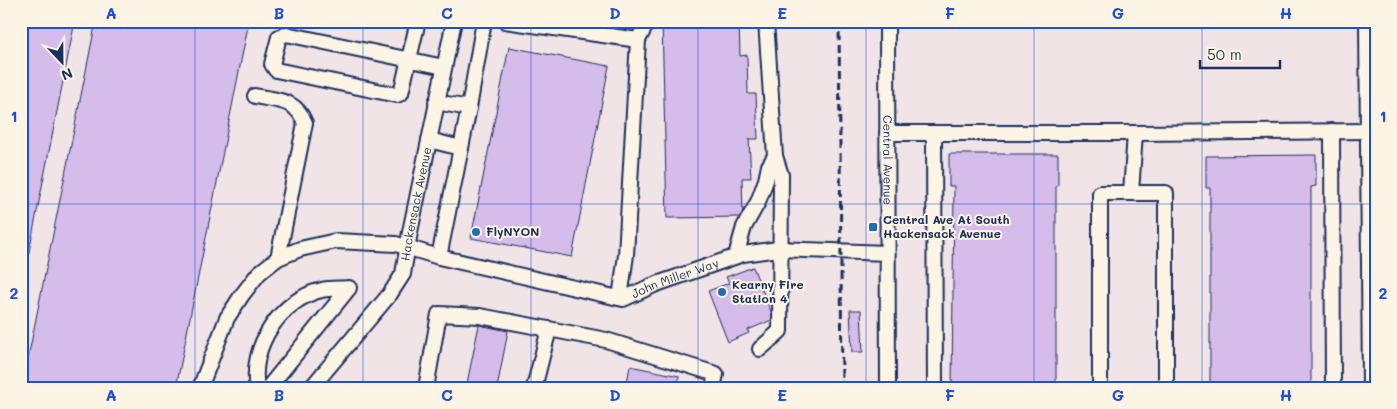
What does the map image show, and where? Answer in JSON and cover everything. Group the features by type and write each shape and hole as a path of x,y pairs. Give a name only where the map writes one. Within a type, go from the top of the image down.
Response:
{"street":[{"path":"418,21 410,60 401,94 397,95 276,70 272,64 279,38 286,34 410,60 444,68"},
{"name":"Hackensack Avenue","path":"311,388 399,282 406,266 436,102 454,21"},
{"path":"439,257 469,108 484,21"},
{"path":"505,21 638,40"},
{"path":"620,298 626,255 638,40 648,21"},
{"path":"760,349 780,331 782,249 781,175 775,156 766,21"},
{"name":"Central Avenue","path":"887,21 888,388"},
{"path":"1367,21 1370,388"},
{"path":"256,96 292,104 301,112 305,123 278,258"},
{"path":"436,102 469,108"},
{"path":"887,133 1135,133 1368,130"},
{"path":"1332,131 1333,388"},
{"path":"934,132 935,388"},
{"path":"1131,193 1135,133"},
{"path":"429,140 461,148"},
{"path":"736,256 744,227 758,202 775,156"},
{"path":"1100,388 1100,193 1166,194 1166,388"},
{"name":"John Miller Way","path":"200,388 227,318 259,273 278,258 300,249 336,241 396,244 439,257 623,299 654,285 743,254 782,249 888,253"},
{"path":"257,388 254,374 259,353 267,336 290,305 322,290 349,288 268,388"},
{"path":"426,388 439,314 480,316 606,340 716,374 713,388"},
{"path":"534,388 549,329"}],"shaded area":[{"path":"21,21 1376,21 1376,388 21,388"}],"building":[{"path":"21,21 75,21 21,292"},
{"path":"96,21 249,21 176,388 22,388"},
{"path":"662,21 739,21 740,56 747,55 748,94 756,94 758,139 749,139 751,178 742,178 743,217 667,218"},
{"path":"509,47 609,66 572,257 471,238"},
{"path":"949,154 1058,154 1058,185 1056,186 1056,388 952,388 954,186 949,186"},
{"path":"1316,155 1316,186 1311,187 1311,388 1210,388 1210,188 1206,188 1206,156"},
{"path":"753,267 774,319 748,330 749,333 728,342 708,291 729,283 726,277"},
{"path":"850,310 861,310 863,352 852,352"},
{"path":"479,325 508,331 497,388 466,388"},
{"path":"630,366 679,376 677,388 626,388"}],"railway":[{"path":"839,21 842,388"}],"place":[{"name":"Central Ave At South Hackensack Avenue","path":"873,227"},
{"name":"FlyNYON","path":"476,232"},
{"name":"Kearny Fire Station 4","path":"722,292"}]}
